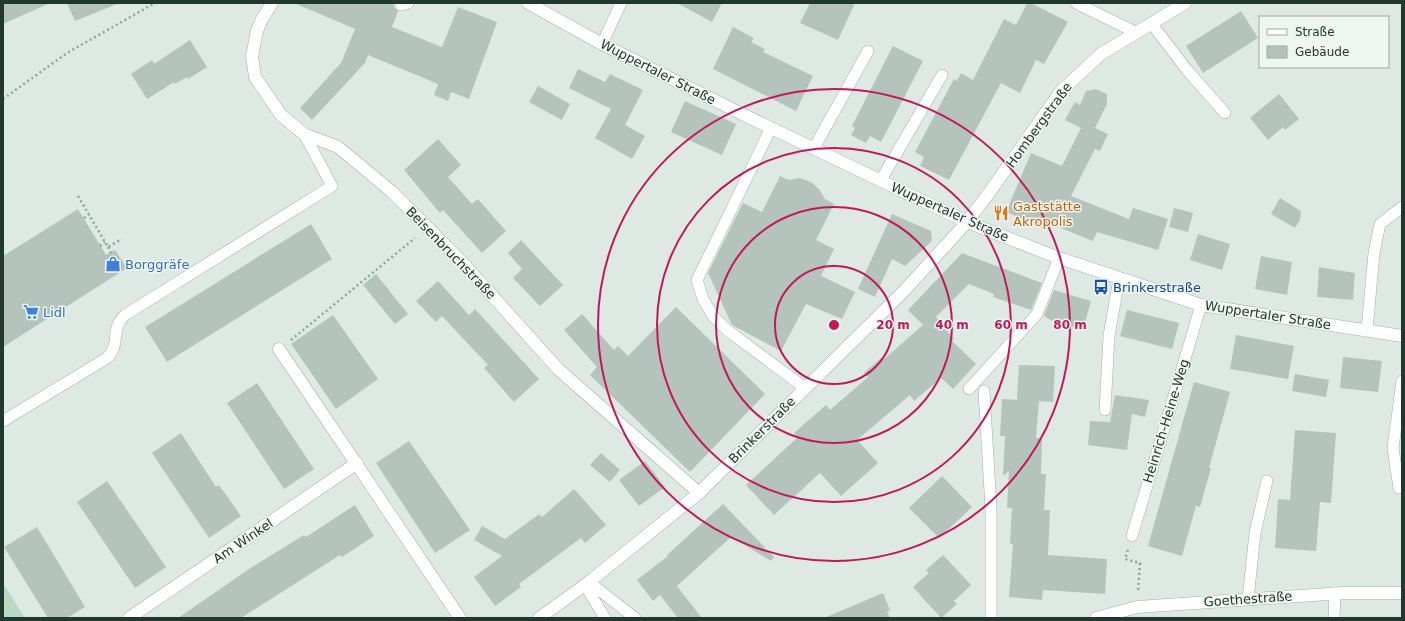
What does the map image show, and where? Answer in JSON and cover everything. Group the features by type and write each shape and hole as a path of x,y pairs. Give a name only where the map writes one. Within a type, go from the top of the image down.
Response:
{"street":[{"name":"Beisenbruchstraße","path":"272,3 262,19 253,47 252,56 255,78 281,115 304,134 338,147 391,191 462,261 558,369 699,493"},
{"name":"Wuppertaler Straße","path":"528,3 602,44 771,128 967,222 1059,258 1201,305 1402,336"},
{"name":"Hombergstraße","path":"967,222 1061,91 1100,54 1185,3"},
{"name":"Brinkerstraße","path":"539,618 587,583 699,493 904,291 967,222"},
{"path":"279,350 357,463 460,618"},
{"name":"Am Winkel","path":"129,618 357,463"},
{"name":"Goethestraße","path":"1096,618 1137,607 1335,593 1402,593"}],"lane":[{"path":"602,44 621,3"},
{"path":"1076,3 1135,32"},
{"path":"1151,23 1187,70 1225,113"},
{"path":"814,148 868,51"},
{"path":"881,180 942,75"},
{"path":"771,128 697,280 703,299 713,316 727,330 805,388"},
{"path":"3,421 107,358 113,351 118,321 125,315 332,186 304,134"},
{"path":"1367,330 1374,253 1380,224 1402,207"},
{"path":"969,389 1037,314 1059,258"},
{"path":"1105,410 1109,336 1119,279"},
{"name":"Heinrich-Heine-Weg","path":"1132,536 1201,305"},
{"path":"1399,488 1393,448 1402,381"},
{"path":"984,390 991,508 991,618"},
{"path":"1248,599 1255,533 1267,481"},
{"path":"587,583 605,618"},
{"path":"587,583 635,618"},
{"path":"1334,618 1335,593"}],"path":[{"path":"3,99 67,52 155,3"},
{"path":"78,196 110,253"},
{"path":"84,218 89,215"},
{"path":"279,350 427,227"},
{"path":"108,247 122,239"},
{"path":"100,246 105,242"},
{"path":"1132,536 1125,559 1140,563 1137,607"}],"green space":[{"path":"3,583 25,618 3,618"}],"building":[{"path":"3,3 50,3 3,24"},
{"path":"67,3 117,3 117,4 75,21"},
{"path":"294,3 394,3 394,7 398,11 392,27 442,47 458,7 497,22 469,99 451,92 448,101 434,95 438,84 368,55 365,63 312,120 300,108 341,63 355,29"},
{"path":"677,3 722,3 712,22"},
{"path":"810,3 855,3 838,40 800,23"},
{"path":"1027,3 1031,3 1068,22 1044,64 1036,60 1020,93 1001,83 949,180 920,166 924,157 915,152 954,79 957,81 961,73 973,80 1004,19 1016,25"},
{"path":"1241,11 1258,38 1203,73 1186,46"},
{"path":"733,27 754,38 751,42 765,49 763,52 813,76 796,111 713,69"},
{"path":"190,40 207,67 188,79 187,77 175,84 174,82 147,99 131,74 152,60 154,64"},
{"path":"893,46 923,61 881,142 870,136 866,143 851,135 855,128 852,126"},
{"path":"578,69 605,82 610,74 643,90 625,125 645,136 632,159 595,138 611,109 569,88"},
{"path":"538,86 570,104 562,120 529,102"},
{"path":"1096,89 1107,94 1107,104 1095,128 1108,134 1100,151 1095,149 1071,196 1129,219 1133,208 1168,219 1158,250 1097,232 1093,241 1046,222 1044,228 1006,212 1031,153 1062,166 1081,128 1065,120 1075,102 1080,105 1086,91"},
{"path":"1279,94 1299,119 1285,130 1283,127 1268,140 1250,118"},
{"path":"685,101 736,124 722,155 671,132"},
{"path":"438,139 461,165 448,177 472,204 478,199 506,231 482,253 443,210 440,213 404,170"},
{"path":"780,176 789,180 800,178 811,182 819,189 825,199 834,204 816,240 834,249 821,276 855,292 842,319 806,304 781,351 732,325 708,273 743,203 762,212"},
{"path":"1280,198 1301,211 1300,220 1295,228 1271,214"},
{"path":"1174,208 1193,213 1188,232 1169,227"},
{"name":"Lidl","path":"78,209 106,255 115,250 127,268 3,347 3,256"},
{"path":"892,214 931,231 932,241 905,266 892,259 875,297 858,289"},
{"path":"311,224 332,259 167,362 145,327"},
{"path":"1198,234 1230,244 1222,270 1190,260"},
{"path":"521,240 563,285 540,306 513,278 522,269 508,253"},
{"path":"962,253 1042,283 1031,310 993,297 994,294 969,284 936,317 954,339 952,341 976,364 953,389 941,378 914,401 910,395 857,440 878,463 841,496 820,473 774,515 746,485 798,437 794,433 826,405 830,410 868,377 864,373 881,358 883,360 923,325 908,310"},
{"path":"1261,256 1292,262 1287,295 1255,289"},
{"path":"1319,267 1355,273 1353,300 1317,297"},
{"path":"376,274 408,314 395,324 363,285"},
{"path":"438,281 469,315 475,309 539,379 514,402 484,368 488,365 442,316 436,322 416,301"},
{"path":"1054,290 1091,301 1083,330 1050,320 1044,316"},
{"path":"676,307 765,394 690,472 590,375 597,367 564,330 582,314 614,350 618,346 628,356"},
{"path":"1127,310 1179,323 1172,349 1120,336"},
{"path":"333,315 378,379 336,409 291,344"},
{"path":"1236,335 1294,346 1288,379 1230,369"},
{"path":"1343,357 1382,361 1378,392 1340,388"},
{"path":"1019,365 1055,366 1053,402 1039,401 1036,438 1042,438 1041,474 1046,474 1044,510 1050,510 1048,555 1107,559 1105,594 1043,590 1042,600 1009,597 1013,544 1010,544 1012,508 1007,508 1009,471 1003,476 1005,436 1000,436 1002,399 1017,400"},
{"path":"1295,374 1329,380 1326,397 1292,391"},
{"path":"1194,382 1230,392 1200,507 1196,506 1182,556 1148,546"},
{"path":"257,383 314,469 284,489 227,403"},
{"path":"1115,395 1149,400 1145,417 1132,414 1127,450 1088,445 1090,421 1110,422"},
{"path":"1295,430 1336,433 1331,503 1320,502 1316,551 1275,548 1278,499 1290,500"},
{"path":"181,433 216,487 219,485 241,516 209,538 152,453"},
{"path":"409,441 470,530 435,553 376,463"},
{"path":"601,453 620,470 610,482 590,465"},
{"path":"645,461 665,487 639,506 619,480"},
{"path":"942,476 972,507 939,538 909,508"},
{"path":"107,481 166,567 135,588 77,502"},
{"path":"574,489 606,525 585,543 581,538 519,584 521,587 495,606 474,577 502,556 474,540 482,526 505,539 539,514 542,517"},
{"path":"723,504 774,557 771,561 731,537 677,586 702,618 678,618 660,595 653,601 637,580 668,556 667,555"},
{"path":"355,505 374,536 342,557 340,555 241,618 178,618 252,567 304,535 306,537"},
{"path":"37,527 85,607 67,618 48,618 4,547"},
{"path":"943,555 971,585 954,601 957,604 941,618 913,587 929,573 926,570"},
{"path":"883,593 890,610 887,612 890,618 824,618"}],"place":[{"name":"Gaststätte Akropolis","path":"1001,213"},
{"name":"Borggräfe","path":"113,264"},
{"name":"Brinkerstraße","path":"1101,287"},
{"name":"Lidl","path":"31,312"}]}
